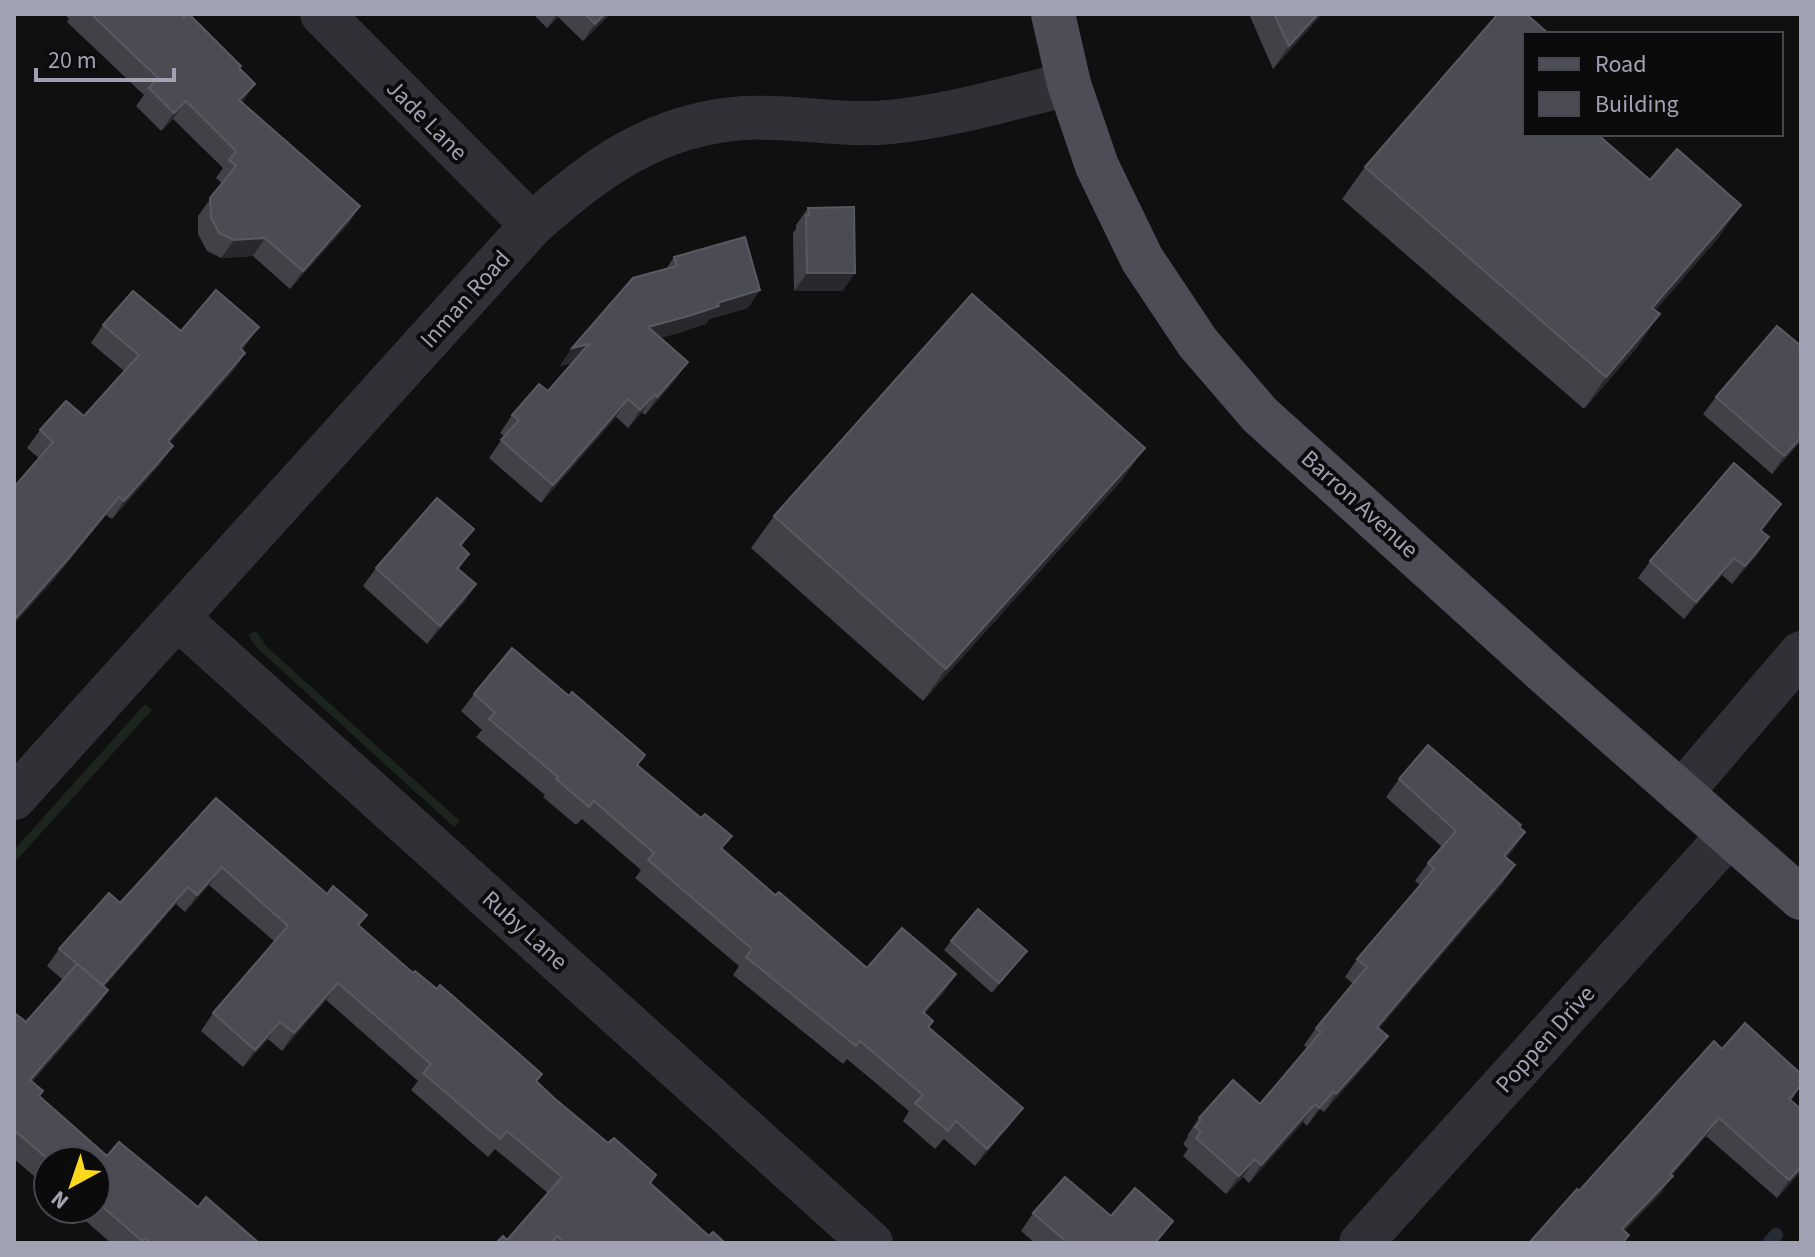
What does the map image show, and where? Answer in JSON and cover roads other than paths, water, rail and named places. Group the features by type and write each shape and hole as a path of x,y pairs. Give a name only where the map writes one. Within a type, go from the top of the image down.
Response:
{"main road":[{"name":"Barron Avenue","path":"1053,14 1069,84 1097,166 1142,259 1198,343 1260,415 1801,898"}],"street":[{"name":"Jade Lane","path":"322,14 532,225"},
{"name":"Inman Road","path":"14,798 532,225 586,178 629,150 696,125 745,118 887,122 942,115 1069,84"},
{"name":"Ruby Lane","path":"178,618 871,1243"},
{"path":"1681,793 1801,653"},
{"name":"Poppen Drive","path":"1361,1243 1729,835"}],"waterway":[{"path":"1769,1243 1776,1235"}]}
